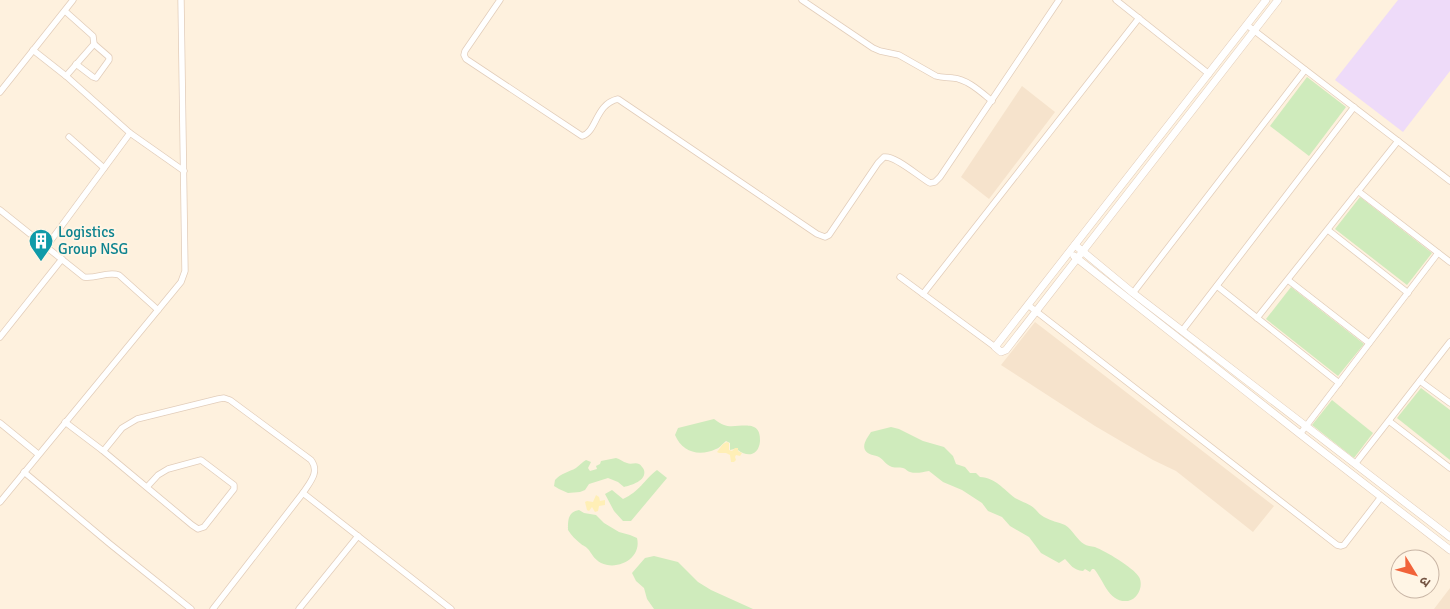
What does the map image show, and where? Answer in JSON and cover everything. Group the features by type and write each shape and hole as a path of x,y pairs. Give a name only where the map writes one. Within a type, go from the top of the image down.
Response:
{"street":[{"path":"0,92 74,0"},
{"path":"0,502 181,282 185,271 181,0"},
{"path":"500,0 465,51 464,56 466,59 582,136 588,133 607,103 618,99 817,234 825,237 829,235 884,157 897,160 930,183 935,182 1059,0"},
{"path":"802,0 873,48 898,55 936,76 954,78 965,82 992,101"},
{"path":"1116,0 1209,74"},
{"path":"995,347 1266,0"},
{"path":"900,277 1001,352 1006,350 1278,0"},
{"path":"65,11 93,36 95,41 66,76"},
{"path":"923,294 1139,18"},
{"path":"1247,25 1450,181"},
{"path":"76,64 93,77 96,78 99,75 109,57 94,44"},
{"path":"33,50 66,76 130,133 184,171"},
{"path":"1133,292 1305,70"},
{"path":"1182,331 1354,107"},
{"path":"46,246 130,133"},
{"path":"69,138 104,168"},
{"path":"1258,318 1398,141"},
{"path":"1358,191 1450,262"},
{"path":"1,213 84,277 92,278 112,273 119,275 158,310"},
{"path":"1328,230 1408,293"},
{"path":"1075,245 1182,331 1450,537"},
{"path":"1069,252 1381,497 1449,547"},
{"path":"1300,434 1438,253"},
{"path":"0,337 62,259"},
{"path":"1288,280 1370,343"},
{"path":"1217,286 1339,383"},
{"path":"1028,305 1337,545 1344,545 1381,497"},
{"path":"1355,464 1450,342"},
{"path":"1420,380 1450,403"},
{"path":"102,450 105,449 122,428 137,420 224,398 230,400 311,460 315,465 315,472 303,493 213,609"},
{"path":"1389,421 1450,468"},
{"path":"64,422 102,450 198,529 204,527 234,489 234,485 201,460 168,469 158,475 147,487"},
{"path":"0,423 38,454"},
{"path":"24,472 191,609"},
{"path":"303,493 451,609"},
{"path":"299,609 358,536"}],"shaded area":[{"path":"1398,0 1450,0 1450,71 1403,132 1335,80"},
{"path":"1022,86 1055,112 989,199 961,177"},
{"path":"1035,322 1274,506 1253,532 1176,471 1153,460 1095,426 1001,365"},
{"path":"1450,588 1450,609 1434,609"}],"green space":[{"path":"1307,77 1346,107 1309,156 1270,126"},
{"path":"1360,197 1432,253 1407,285 1335,229"},
{"path":"1291,287 1364,344 1338,376 1266,319"},
{"path":"1421,388 1450,410 1450,460 1397,418"},
{"path":"1332,400 1373,433 1354,458 1312,425"},
{"path":"714,419 729,426 752,426 759,433 758,449 752,454 746,454 738,450 738,448 730,450 730,443 726,441 710,451 697,453 687,449 678,441 675,435 678,428"},
{"path":"891,427 923,441 944,447 953,456 956,464 965,467 970,473 976,473 980,477 991,479 1015,498 1033,507 1049,520 1065,525 1084,544 1100,549 1118,560 1139,577 1141,584 1138,593 1128,601 1121,601 1111,595 1094,569 1090,572 1085,569 1083,571 1077,570 1065,559 1059,563 1041,553 1029,537 1010,526 1002,517 988,511 982,503 962,490 943,482 929,471 915,473 903,468 892,467 879,457 866,452 864,448 865,443 871,432"},
{"path":"616,458 629,464 640,464 644,470 641,480 624,487 608,478 589,484 585,490 580,492 568,493 554,486 557,478 576,468 586,460 591,462 588,468 590,471 597,469 596,466 601,461"},
{"path":"657,470 667,478 631,521 623,521 614,511 605,494 612,490 623,499 634,493"},
{"path":"579,510 596,515 604,523 619,532 637,538 638,545 632,557 621,564 614,565 601,563 597,560 568,530 571,515"},
{"path":"654,556 678,562 698,582 753,609 654,609 647,599 644,588 636,581 632,573 645,558"}],"sand":[{"path":"727,442 729,443 729,450 732,451 738,448 738,451 742,453 740,456 736,455 734,462 731,462 730,455 717,452"},
{"path":"596,495 600,501 605,500 605,505 599,506 598,511 595,512 592,507 589,511 587,510 585,502 593,502"}],"place":[{"name":"Logistics Group NSG","path":"41,262"}]}
